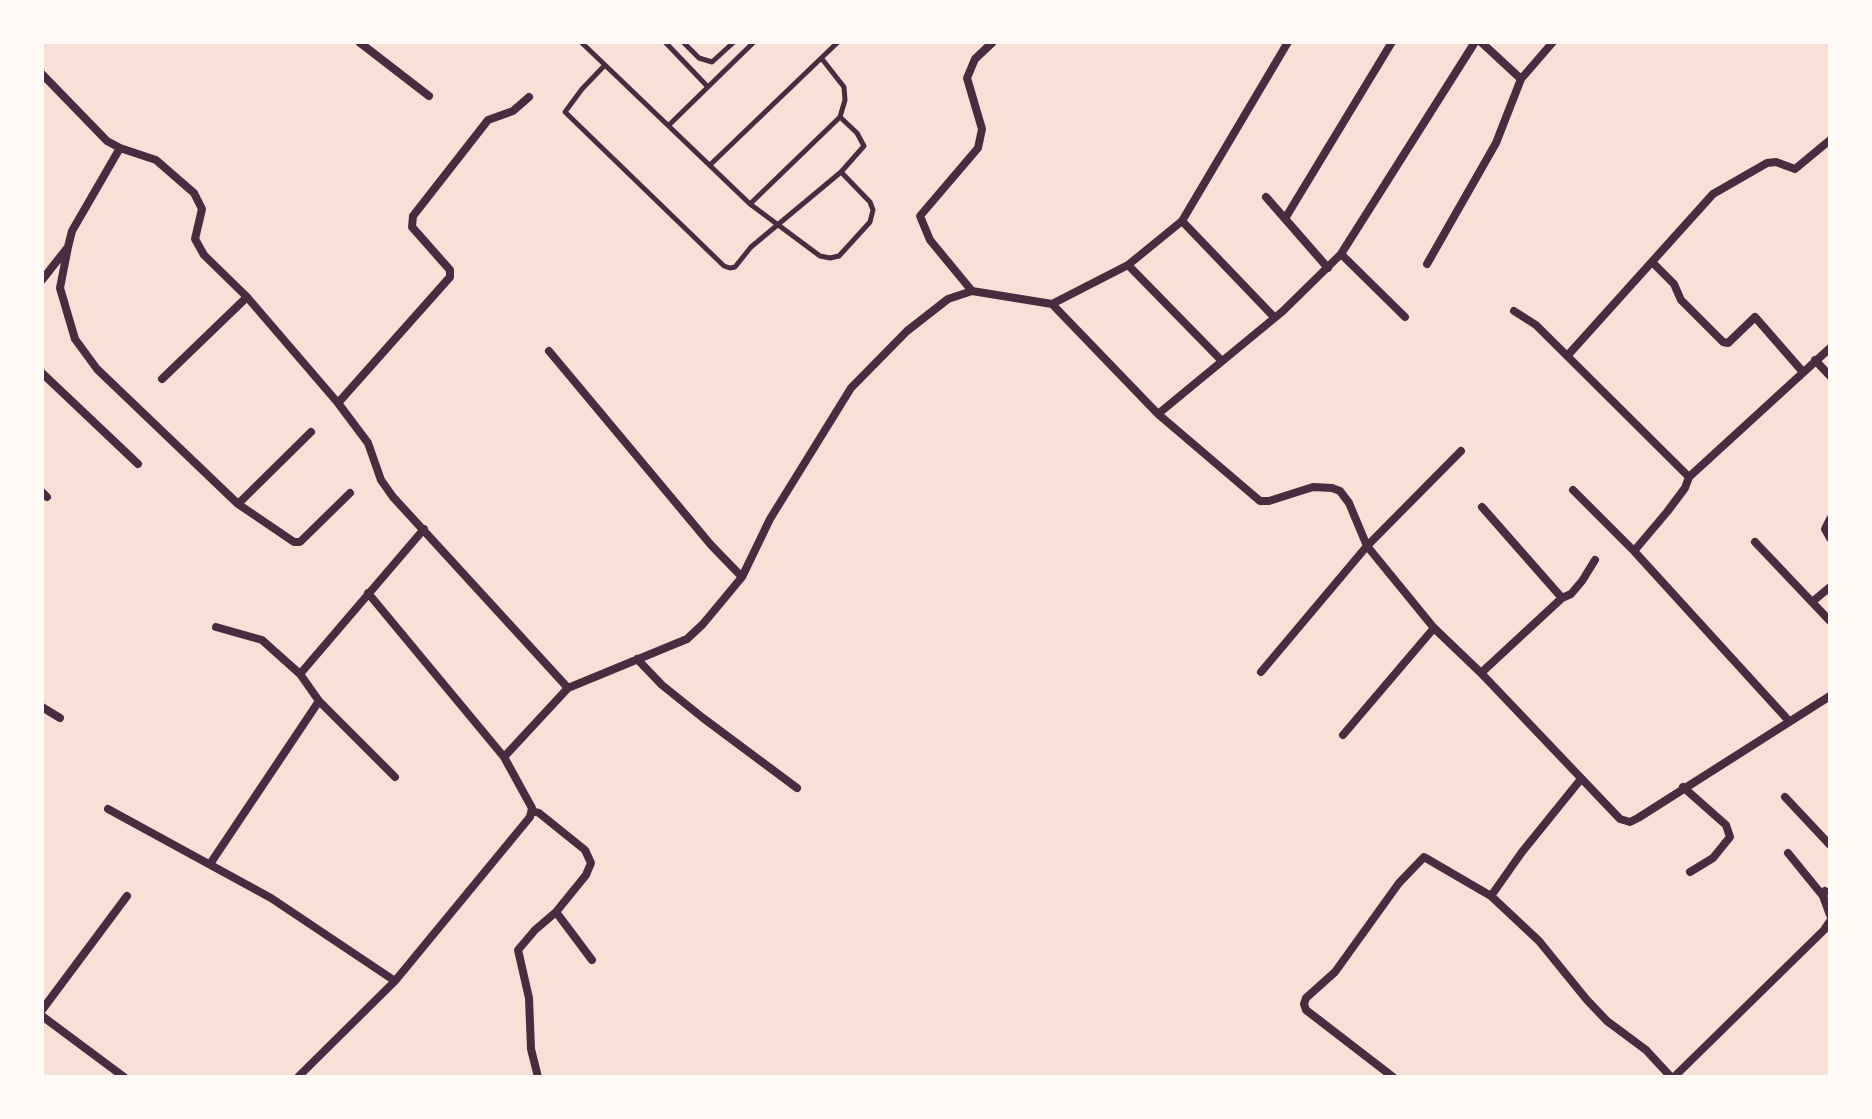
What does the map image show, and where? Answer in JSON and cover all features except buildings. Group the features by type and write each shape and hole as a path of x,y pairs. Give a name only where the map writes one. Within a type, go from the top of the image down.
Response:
{"street":[{"path":"359,42 429,96"},
{"path":"972,291 930,240 920,216 978,148 982,129 967,78 975,59 993,42"},
{"path":"504,757 568,688 687,639 730,595 770,519 851,388 927,314 948,299 972,291 1052,304 1128,265 1182,221 1288,42"},
{"path":"1286,217 1392,42"},
{"path":"1158,414 1274,317 1341,254 1478,42 1521,79"},
{"path":"1427,264 1496,143 1521,79 1553,42"},
{"path":"42,74 92,126 120,148 156,160 194,193 202,209 195,231 198,246 247,297 338,403 368,443 386,488 568,688"},
{"path":"338,403 450,277 450,270 412,227 413,216 488,120 513,111 529,97"},
{"path":"1568,355 1713,194 1767,163 1776,162 1795,169 1830,140"},
{"path":"120,148 72,231 68,247 60,288 75,339 97,369 238,504 294,542 300,542 350,493"},
{"path":"1266,197 1328,268"},
{"path":"1182,221 1274,317"},
{"path":"42,280 68,247"},
{"path":"1341,254 1405,317"},
{"path":"1652,262 1674,284 1681,300 1723,342 1728,343 1755,317 1803,372"},
{"path":"1128,265 1222,361"},
{"path":"162,379 247,297"},
{"path":"1052,304 1158,414 1260,501 1313,487 1340,491 1349,503 1367,546 1434,628 1620,819 1630,822 1830,696"},
{"path":"1514,311 1536,325 1568,355 1689,477"},
{"path":"1634,551 1685,488 1689,477 1830,348"},
{"path":"549,351 711,545 742,577"},
{"path":"1815,360 1830,376"},
{"path":"42,373 138,464"},
{"path":"238,504 311,432"},
{"path":"1261,672 1367,546 1461,451"},
{"path":"1573,490 1634,551 1789,721"},
{"path":"1482,507 1562,598"},
{"path":"1830,519 1825,529 1830,538"},
{"path":"300,674 424,529"},
{"path":"1755,542 1830,621"},
{"path":"1481,673 1562,598 1571,594 1595,560"},
{"path":"1812,602 1830,587"},
{"path":"368,593 504,757 532,811 555,824 591,857 589,870 556,912 520,946 518,954 529,998 531,1049 538,1077"},
{"path":"216,627 262,640 300,674 319,701 395,777"},
{"path":"1343,735 1434,628"},
{"path":"637,659 692,710 797,788"},
{"path":"210,864 319,701"},
{"path":"42,707 60,718"},
{"path":"1491,896 1581,779"},
{"path":"1683,787 1726,825 1730,837 1713,858 1690,872"},
{"path":"1785,797 1830,845"},
{"path":"108,809 271,898 395,981"},
{"path":"298,1077 395,981 532,811"},
{"path":"1788,853 1824,893 1830,915"},
{"path":"1393,1077 1306,1010 1304,1004 1306,998 1335,972 1399,883 1424,857 1491,896 1539,941 1607,1021 1646,1050 1672,1077 1830,921"},
{"path":"42,1010 127,896"},
{"path":"556,912 592,960"},
{"path":"42,1016 124,1077"}],"lane":[{"path":"581,42 750,204 820,256 830,258 839,256 870,222 873,210 870,202 841,172"},
{"path":"665,42 708,87"},
{"path":"683,42 699,58 712,62 734,42"},
{"path":"669,125 754,42"},
{"path":"711,164 838,42"},
{"path":"750,204 840,117 845,92 822,59"},
{"path":"605,65 565,112 724,266 735,267 751,247 841,172 864,146 857,133 840,117"}]}
